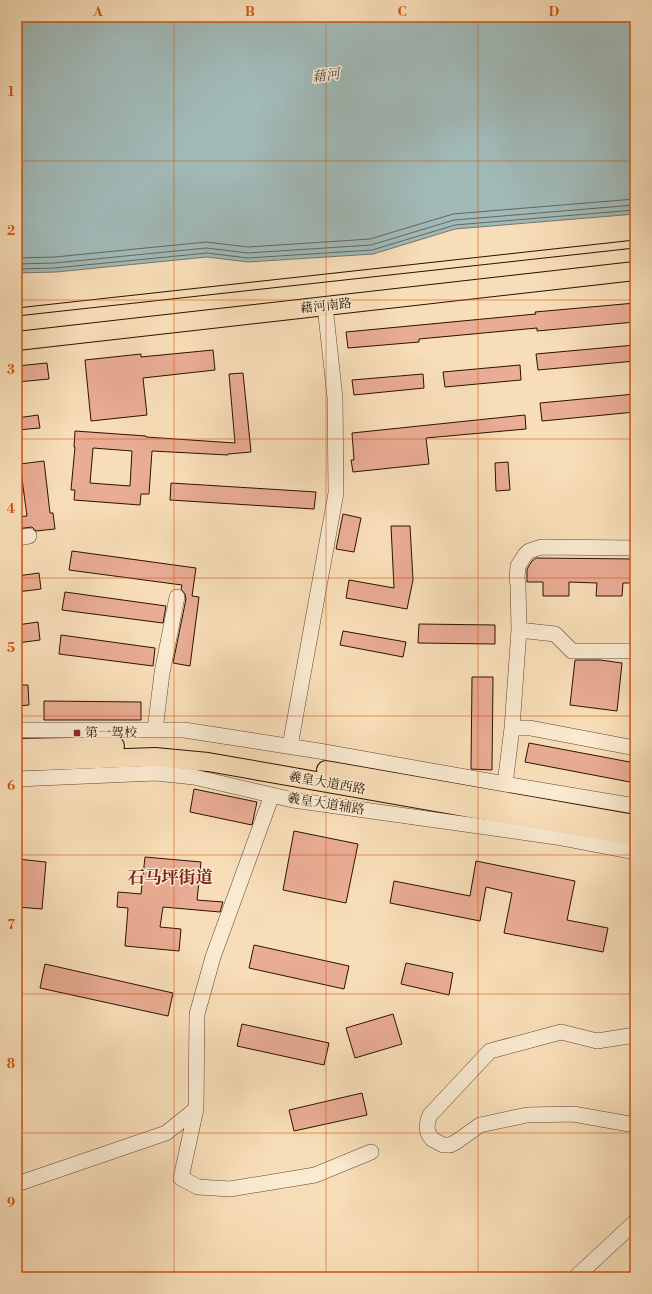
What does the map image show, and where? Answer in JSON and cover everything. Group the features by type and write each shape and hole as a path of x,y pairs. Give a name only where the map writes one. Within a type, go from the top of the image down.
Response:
{"main road":[{"name":"藉河南路","path":"17,341 635,271"},
{"name":"羲皇大道西路","path":"17,748 155,745 209,749 635,824"},
{"name":"羲皇大道西路","path":"17,762 155,757 208,762 635,836"}],"street":[{"path":"290,746 336,493 335,398 325,306"},
{"path":"505,784 512,728 519,630 517,572 521,560 529,552 541,547 635,548"},
{"path":"155,730 162,673 177,597"},
{"path":"519,630 555,634 572,651 635,651"},
{"path":"512,728 530,728 635,748"},
{"path":"17,730 184,730 290,746 635,806"},
{"name":"羲皇大道辅路","path":"17,780 156,774 194,777 293,800 556,837 635,852"},
{"path":"272,795 213,957 197,1014 196,1109 181,1178 198,1187 230,1189 315,1175 371,1152"},
{"path":"635,1035 597,1041 561,1032 490,1051 430,1115 427,1127 428,1133 432,1139 444,1145 450,1145 480,1125 527,1115 573,1114 635,1125"},
{"path":"17,1184 166,1133 196,1109"},
{"path":"576,1277 635,1222"}],"water":[{"name":"藉河","path":"17,17 635,17 635,214 455,229 373,254 248,262 207,257 56,272 17,273"}],"building":[{"path":"635,303 635,322 537,331 537,328 419,339 419,342 348,348 346,332"},
{"path":"635,345 635,361 538,370 536,354"},
{"path":"213,350 215,370 143,378 147,415 91,421 85,360 141,354 141,357"},
{"path":"47,363 49,379 17,382 17,366"},
{"path":"520,365 521,380 445,387 443,372"},
{"path":"243,373 251,452 228,455 152,451 149,494 141,494 140,505 74,500 75,490 71,490 75,431 235,443 229,374","holes":["93,448 132,451 130,486 90,483"]},
{"path":"423,374 424,388 354,395 352,380"},
{"path":"635,394 635,412 542,421 540,403"},
{"path":"38,415 40,428 17,430 17,418"},
{"path":"525,415 526,429 426,438 429,464 353,472 351,460 354,460 352,433"},
{"path":"44,461 50,513 53,513 55,529 36,531 32,527 17,529 17,517 27,516 20,464"},
{"path":"508,462 510,490 496,491 495,463"},
{"path":"171,483 316,492 314,509 170,500"},
{"path":"343,514 361,518 354,552 336,549"},
{"path":"391,526 410,526 413,580 407,609 346,598 349,580 394,588"},
{"path":"72,551 196,568 192,596 199,597 190,666 173,663 186,599 185,594 181,589 182,585 69,570"},
{"path":"536,558 634,559 634,583 623,583 622,596 596,596 597,583 569,582 569,596 543,596 543,582 527,582 527,569"},
{"path":"39,573 41,589 17,592 17,576"},
{"path":"65,592 166,606 163,623 62,610"},
{"path":"38,622 40,640 17,643 17,625"},
{"path":"419,624 495,625 495,644 418,643"},
{"path":"343,631 406,642 403,657 340,645"},
{"path":"61,635 155,648 153,666 59,654"},
{"path":"575,660 600,660 622,663 617,711 570,705"},
{"path":"472,677 493,677 492,770 471,769"},
{"path":"17,685 28,685 29,705 17,706"},
{"path":"44,701 141,702 141,720 44,720"},
{"path":"529,743 635,763 635,783 525,762"},
{"path":"194,789 257,802 252,825 190,812"},
{"path":"294,831 358,844 346,903 283,890"},
{"path":"145,857 201,862 197,900 223,902 220,912 163,907 160,927 181,929 179,951 125,946 128,908 117,907 118,892 141,894"},
{"path":"17,859 46,862 42,909 17,907"},
{"path":"476,861 575,881 567,920 608,928 603,952 504,933 512,893 486,887 480,921 390,903 394,881 470,896"},
{"path":"254,945 349,966 344,989 249,968"},
{"path":"406,963 453,973 449,995 401,984"},
{"path":"45,964 173,993 168,1016 40,988"},
{"path":"393,1014 402,1044 355,1058 346,1028"},
{"path":"242,1024 329,1043 324,1065 237,1046"},
{"path":"362,1093 367,1115 294,1131 289,1110"}],"tram line":[{"path":"17,308 635,240"},
{"path":"17,316 635,248"}],"place":[{"name":"第一驾校","path":"77,733"}],"district":[{"name":"石马坪街道","path":"170,878"}]}
